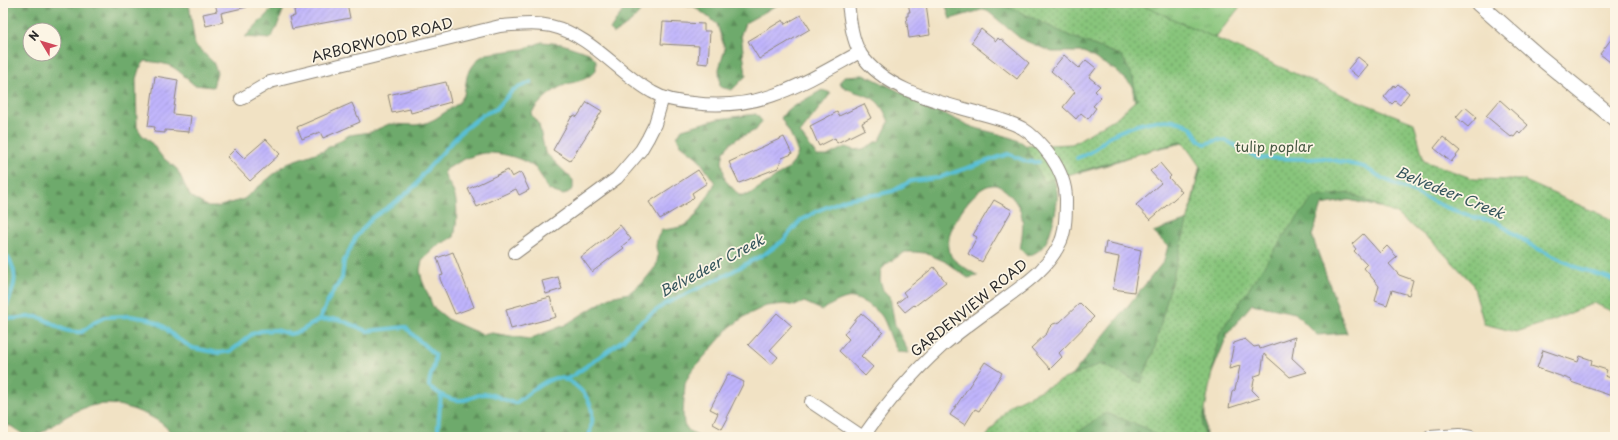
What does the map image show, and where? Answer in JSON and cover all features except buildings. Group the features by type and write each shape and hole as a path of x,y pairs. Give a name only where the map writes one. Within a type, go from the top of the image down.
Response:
{"street":[{"name":"GARDENVIEW ROAD","path":"848,3 853,33 860,52 871,65 903,89 925,97 1009,121 1028,132 1045,149 1056,164 1063,178 1066,190 1066,207 1062,240 1055,252 1035,276 965,327 918,369 897,392 863,437"},
{"path":"1478,3 1537,55 1615,119"},
{"name":"ARBORWOOD ROAD","path":"241,99 270,82 500,26 530,24 552,26 572,34 597,50 629,76 652,92 674,101 699,104 734,105 762,100 795,88 860,52"},
{"path":"515,253 617,178 648,138 655,124 663,97"},
{"path":"811,402 863,437"},
{"path":"1430,437 1458,435 1471,437"}],"green space":[{"path":"3,3 189,3 195,45 213,62 217,72 213,87 194,85 177,70 168,65 145,61 139,69 136,79 137,127 142,135 150,141 162,157 177,169 190,196 208,207 217,207 244,199 287,163 324,150 349,135 371,132 389,124 416,125 435,119 459,103 464,95 467,76 478,59 486,54 523,49 542,42 562,44 589,53 596,60 596,70 584,79 556,89 540,103 531,114 539,125 545,152 573,180 573,189 564,195 551,191 546,186 541,175 532,166 526,162 501,154 485,153 474,155 444,171 446,179 456,199 457,219 454,237 437,246 422,260 420,270 422,280 433,307 449,320 483,335 492,333 529,339 565,325 610,297 629,293 644,281 656,266 658,256 656,247 657,238 662,230 672,229 689,223 707,198 715,183 698,158 681,145 677,137 682,129 718,119 756,114 762,121 756,130 738,138 724,151 722,161 725,180 739,195 748,195 788,169 794,162 798,153 791,135 781,118 787,110 822,90 831,93 800,133 817,156 827,156 845,147 854,150 863,149 880,140 889,122 884,111 874,99 839,84 844,76 863,75 872,78 965,124 1021,142 1041,160 1055,181 1057,201 1054,219 1046,242 1039,251 1027,256 1020,249 1023,225 1021,212 1014,200 1005,190 999,186 992,185 978,191 971,198 954,223 949,238 949,249 951,256 959,264 978,276 968,278 944,261 925,253 915,252 905,252 888,263 881,270 880,280 883,290 890,297 895,325 909,353 898,352 883,318 877,311 861,301 851,298 834,303 822,310 804,302 795,306 785,304 766,306 747,315 730,327 690,373 685,384 683,414 684,424 689,431 700,437 174,437 163,425 150,416 128,408 107,404 87,407 77,411 42,432 27,437 11,426 3,425"},
{"path":"273,3 286,3 276,29 270,39 245,37 271,10"},
{"path":"628,3 648,3 632,21 614,34 610,30"},
{"path":"686,3 781,3 745,23 741,34 746,76 732,90 720,87 719,69 725,49 717,24 695,7 687,5"},
{"name":"tulip poplar","path":"945,3 1071,3 1410,214 1349,200 1322,205 1312,236 1347,333 1317,335 1295,313 1252,304 1228,333 1204,393 1206,437 1022,437 1164,261 1168,246 1153,232 1188,220 1201,160 1188,142 1142,152 1107,165 1079,173 1080,149 1135,103 1132,85 1115,70 1084,52 1052,52 1021,39 985,9 950,19"},
{"name":"tulip poplar","path":"999,3 1137,3 1343,95 1414,123 1424,161 1474,179 1523,180 1615,221 1615,313 1594,303 1554,320 1516,332 1484,324 1473,284 1433,242 1396,214 1350,193 1314,197 1289,228 1219,334 1202,426 1206,437 1159,437 1146,428 1106,413 1071,437 986,437 1010,405 1064,379 1101,364 1141,383 1154,350 1201,168 1182,141 1044,182 1026,146 1072,144 1117,117 1137,99 1133,78 1122,56 1070,36"},
{"path":"1112,3 1243,3 1215,38"}],"waterway":[{"path":"319,320 330,297 342,278 344,261 356,237 372,218 400,199 416,185 423,174 461,132 482,115 496,109 513,90 531,82"},
{"name":"Belvedeer Creek","path":"1077,158 1086,155 1110,136 1127,128 1148,122 1168,120 1178,122 1190,127 1199,140 1205,144 1218,140 1227,141 1258,158 1324,158 1364,167 1382,178 1445,207 1476,218 1495,221 1534,247 1576,267 1609,278 1615,282"},
{"name":"Belvedeer Creek","path":"565,380 623,340 635,326 665,304 724,276 766,253 783,241 800,221 817,211 846,199 893,191 911,181 938,178 1008,154 1028,162 1039,162"},
{"path":"3,252 9,259 13,267 14,274 13,290 3,314"},
{"path":"3,316 7,318 37,317 72,332 82,332 95,322 105,317 130,316 149,319 163,326 176,338 193,348 219,353 231,351 252,334 261,331 276,330 290,334 299,332 319,320 338,319 367,331 406,327 435,355 429,386 438,393 447,398 458,400 463,400 481,394 490,394 516,403 547,381 558,378 564,379 581,390 589,402 592,414 589,437"},
{"path":"440,437 438,428 441,394"}]}
